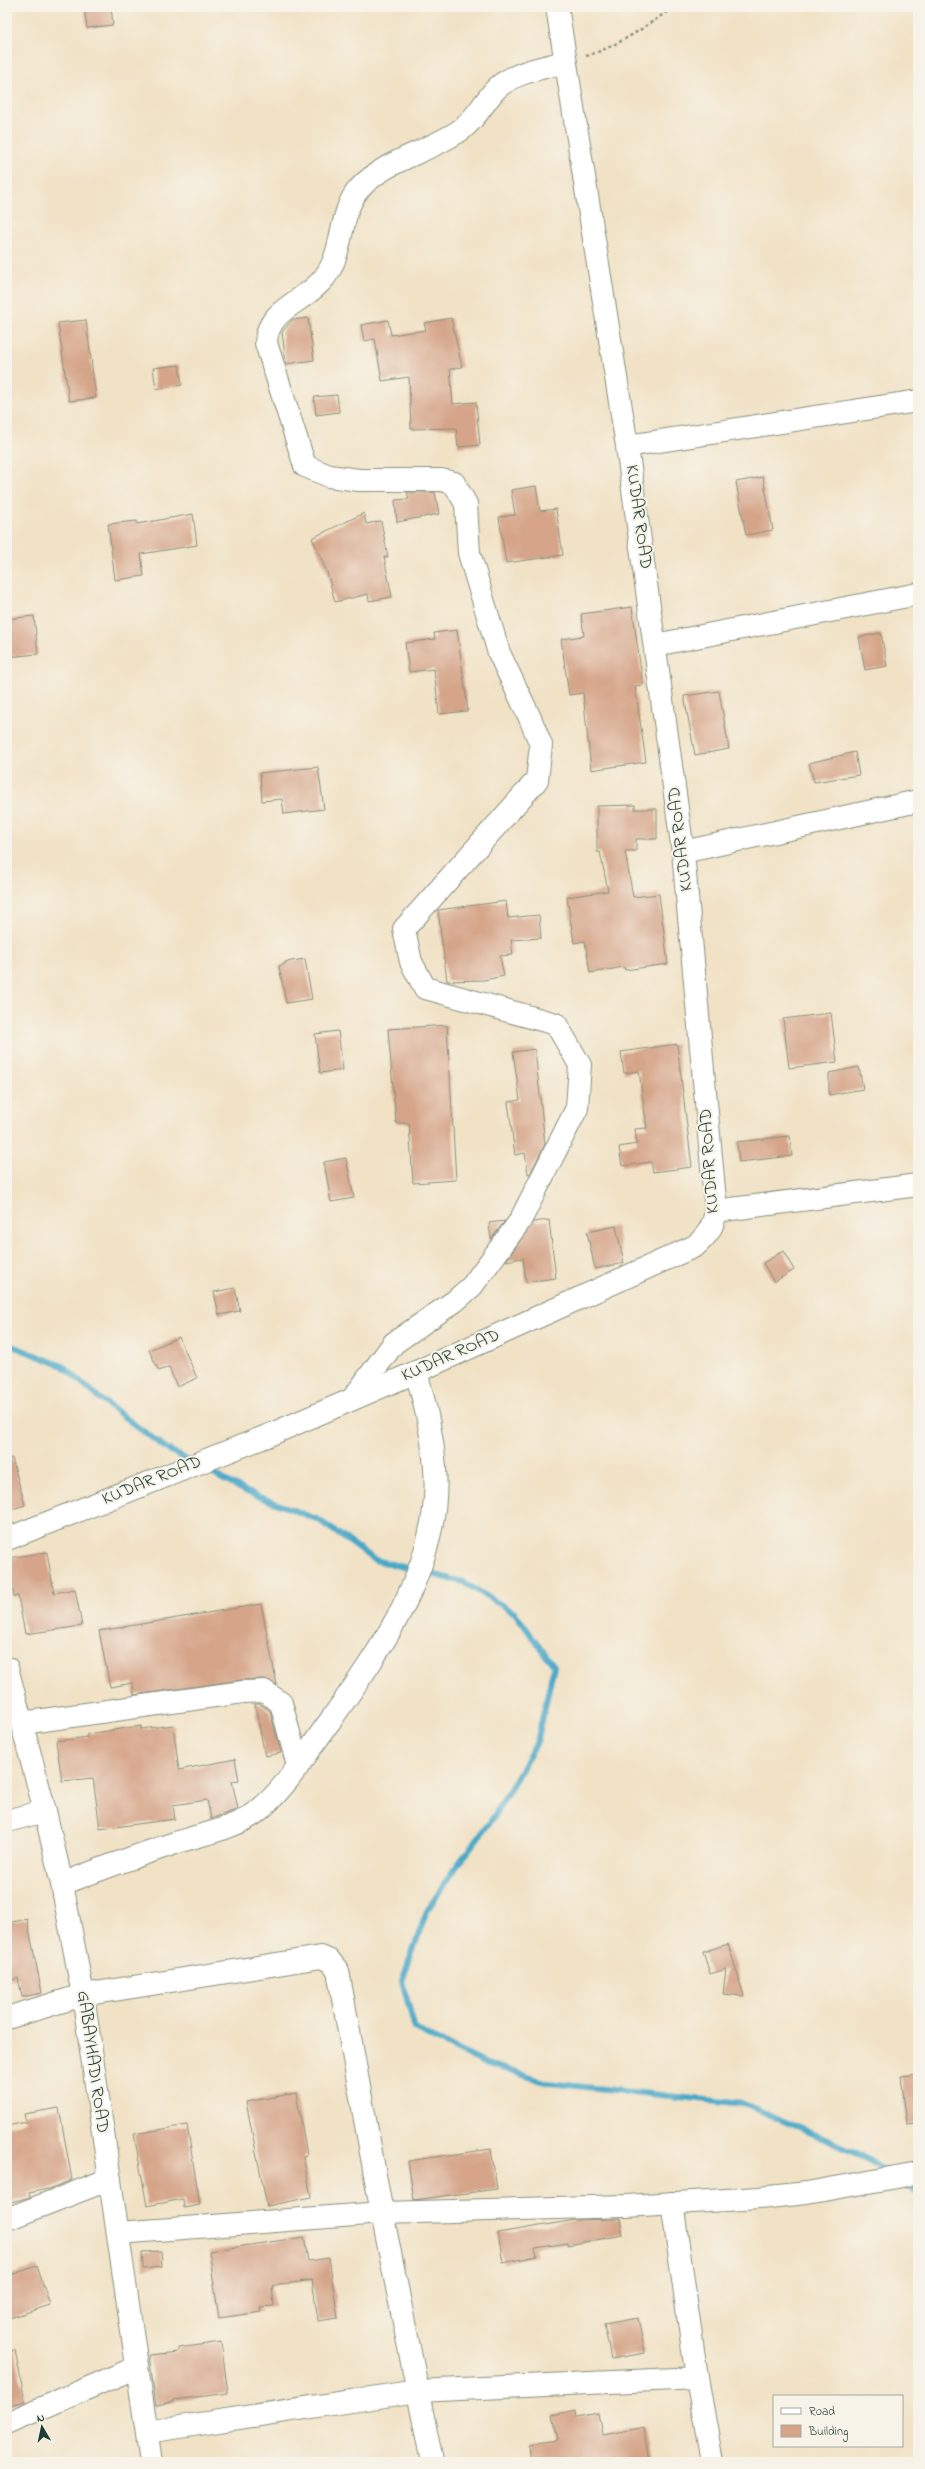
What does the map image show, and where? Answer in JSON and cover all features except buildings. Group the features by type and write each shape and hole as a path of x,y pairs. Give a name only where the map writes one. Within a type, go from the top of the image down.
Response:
{"street":[{"name":"KUDAR ROAD","path":"7,1539 267,1436 354,1397 416,1372 695,1246 706,1236 713,1225 716,1211 683,852 627,446 557,7"},
{"path":"354,1397 394,1343 455,1301 472,1286 520,1221 577,1108 580,1065 556,1024 425,988 411,962 404,929 537,780 541,745 500,653 480,594 469,553 466,504 454,483 441,480 359,480 329,476 305,466 266,343 266,333 283,309 324,279 333,265 351,201 359,189 371,178 401,160 462,129 481,111 498,88 508,80 528,72 565,62"},
{"path":"627,446 918,401"},
{"path":"655,645 918,594"},
{"path":"683,852 918,801"},
{"path":"716,1211 918,1185"},
{"path":"62,1884 152,1851 228,1827 252,1815 267,1804 298,1766 371,1663 416,1582 433,1514 435,1469 424,1402 416,1372"},
{"name":"GABAYHADI ROAD","path":"7,1668 45,1811 62,1884 83,1995 151,2462"},
{"path":"22,1723 242,1692 264,1691 280,1703 298,1766"},
{"path":"7,1821 45,1811"},
{"path":"7,2018 83,1995 321,1957 330,1961 338,1971 382,2213 432,2462"},
{"path":"118,2233 382,2213 672,2203 807,2193 918,2173"},
{"path":"7,2219 110,2179"},
{"path":"672,2203 697,2378 712,2462"},
{"path":"7,2424 137,2367"},
{"path":"147,2432 417,2391 697,2378"}],"path":[{"path":"565,62 606,50 640,30 674,7"}],"waterway":[{"path":"7,1344 63,1366 103,1401 167,1449 189,1461"},
{"path":"202,1468 247,1492 319,1520 375,1560 463,1582 515,1613 554,1666 537,1742 493,1818 452,1872 427,1911 402,1981 415,2029 482,2062 548,2083 744,2104 853,2151 888,2172"},
{"path":"903,2181 918,2195"}]}
